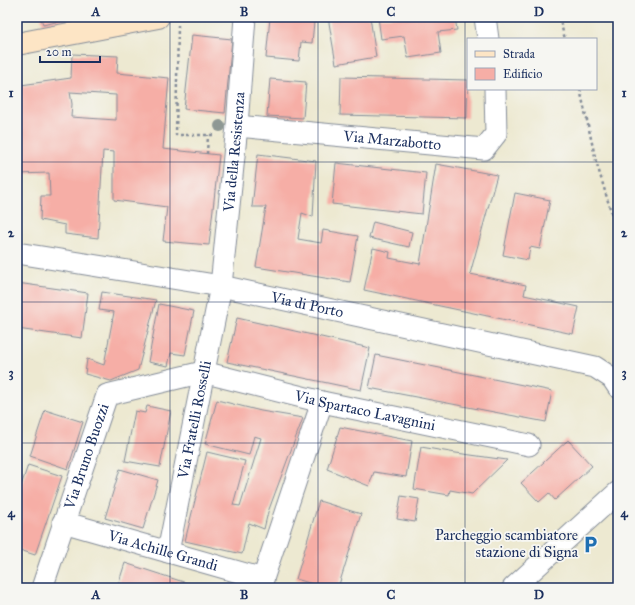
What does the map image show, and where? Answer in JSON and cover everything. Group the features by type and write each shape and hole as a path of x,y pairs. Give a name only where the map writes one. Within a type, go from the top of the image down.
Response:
{"main road":[{"path":"17,44 158,17"}],"street":[{"name":"Via della Resistenza","path":"221,286 237,126 245,17"},
{"path":"485,17 488,38"},
{"name":"Via Marzabotto","path":"237,126 484,149 496,134 495,90"},
{"name":"Via di Porto","path":"17,253 221,286 595,367 612,378 618,387"},
{"name":"Via Fratelli Rosselli","path":"168,552 221,286"},
{"name":"Via Spartaco Lavagnini","path":"203,372 322,402 529,446"},
{"name":"Via Bruno Buozzi","path":"42,588 107,395 203,372"},
{"path":"262,583 322,402"},
{"path":"513,588 618,492"},
{"name":"Via Achille Grandi","path":"63,522 168,552 262,583"}],"path":[{"path":"178,17 176,135 217,136 221,151 234,154"},
{"path":"559,17 565,38"},
{"path":"615,17 618,28"},
{"path":"580,90 596,161 618,235"},
{"path":"207,154 208,135"}],"building":[{"path":"41,17 72,17 72,18 43,25"},
{"path":"328,17 370,17 376,57 336,64"},
{"path":"378,17 455,17 457,30 438,32 441,53 408,58 404,36 381,39"},
{"path":"270,18 314,22 312,43 301,42 299,61 266,58"},
{"path":"192,35 232,39 225,113 184,109"},
{"path":"72,54 118,56 117,73 169,78 163,149 219,155 209,245 163,241 167,207 114,200 114,152 103,151 98,238 65,234 65,225 40,220 41,196 50,196 49,173 17,174 17,67 21,85 71,78","holes":["70,92 116,95 116,120 71,117 72,104"]},
{"path":"341,77 467,80 467,118 340,115"},
{"path":"270,79 306,82 303,118 267,116"},
{"path":"258,154 316,161 313,217 302,213 298,239 321,243 323,230 358,236 350,282 256,267 266,207 252,207"},
{"path":"336,163 426,173 422,214 332,204"},
{"path":"436,164 497,175 470,274 526,285 524,295 579,307 573,334 364,290 373,248 390,252 389,258 420,264"},
{"path":"515,193 550,200 540,249 530,247 528,260 503,255"},
{"path":"373,222 412,232 409,247 369,238"},
{"path":"17,283 88,293 82,338 17,329"},
{"path":"102,292 156,300 138,370 111,381 85,374 87,359 104,365 114,312 99,310"},
{"path":"159,304 194,311 185,355 171,353 168,366 148,362"},
{"path":"237,318 370,348 361,390 227,362"},
{"path":"376,355 552,391 546,422 369,388"},
{"path":"217,400 261,411 303,418 268,512 264,529 249,523 242,554 185,541 207,452 245,461 233,505 240,506 261,438 254,436 249,455 205,444"},
{"path":"147,406 171,411 160,467 125,461 135,411 145,413"},
{"path":"45,410 83,422 68,469 30,456"},
{"path":"340,427 412,441 406,477 374,472 369,486 327,469"},
{"path":"568,440 592,466 555,500 549,493 539,502 521,483"},
{"path":"421,447 507,460 472,494 450,490 449,495 414,489"},
{"path":"28,465 62,476 35,555 17,549 17,498"},
{"path":"120,469 158,480 143,529 105,518"},
{"path":"401,496 419,499 415,522 397,519"},
{"path":"319,501 361,514 338,588 326,588 296,579"},
{"path":"125,563 202,588 117,588"}],"place":[{"name":"Parcheggio scambiatore stazione di Signa","path":"591,544"}]}
